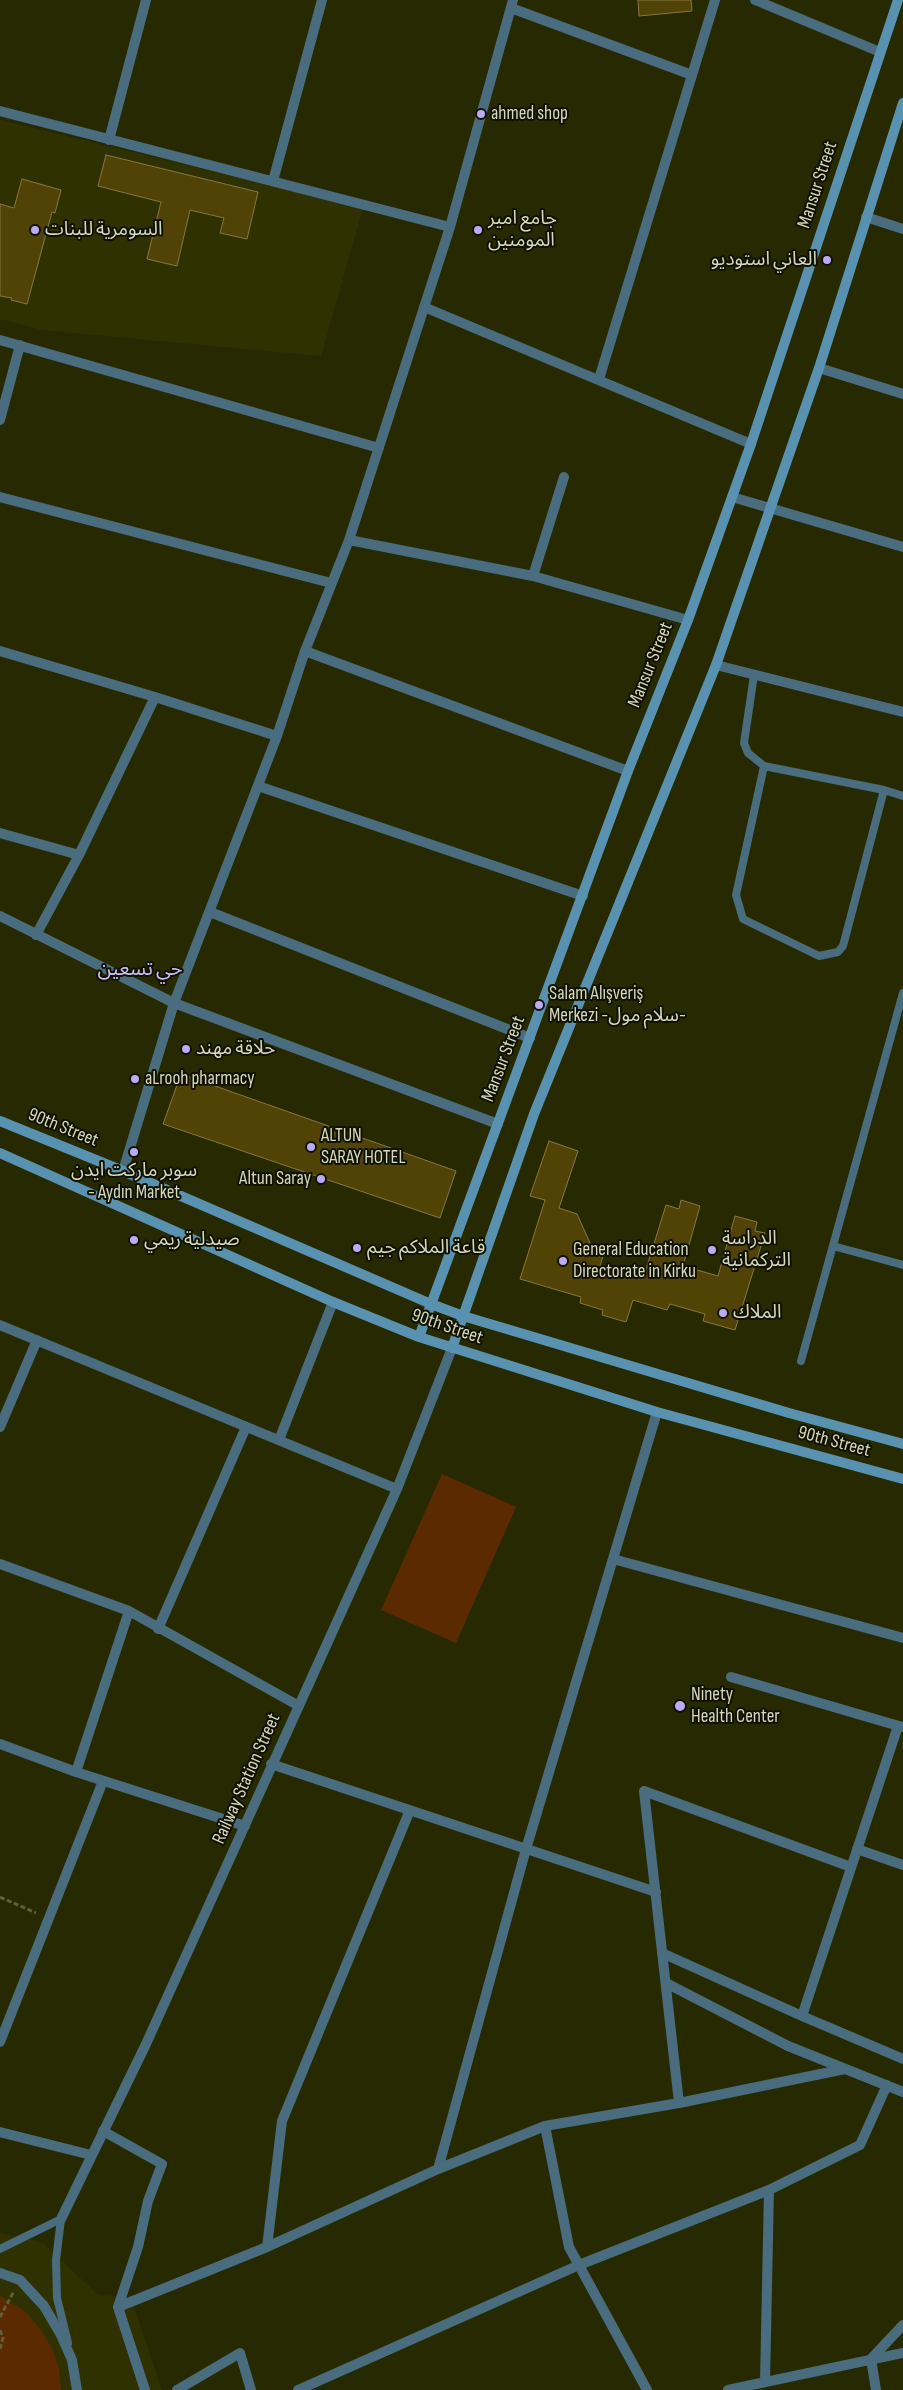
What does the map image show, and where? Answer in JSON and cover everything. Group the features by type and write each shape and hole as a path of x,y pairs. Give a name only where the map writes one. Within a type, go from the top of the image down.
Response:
{"street":[{"path":"109,140 146,0"},
{"path":"273,181 322,0"},
{"path":"599,379 715,0"},
{"path":"755,0 880,52"},
{"name":"Mansur Street","path":"419,1337 628,771 688,620 751,444 898,0"},
{"path":"123,1171 174,1003 277,736 305,651 348,540 379,448 450,227 512,4 692,75"},
{"path":"452,1348 534,1114 716,665 819,368 903,103"},
{"path":"0,111 450,227"},
{"path":"866,217 903,229"},
{"path":"424,307 751,444"},
{"path":"0,340 379,448"},
{"path":"0,420 20,345"},
{"path":"819,368 903,394"},
{"path":"533,576 564,477"},
{"path":"0,497 331,582"},
{"path":"732,497 903,546"},
{"path":"348,540 533,576 688,620"},
{"path":"0,651 156,697 277,736"},
{"path":"305,651 628,771"},
{"path":"716,665 903,712"},
{"path":"36,934 79,855 156,697"},
{"path":"258,786 583,896"},
{"path":"0,834 79,855"},
{"path":"210,912 530,1038"},
{"path":"0,916 174,1003 498,1124"},
{"name":"90th Street","path":"0,1121 123,1171 431,1304 463,1316 789,1413 903,1444"},
{"name":"90th Street","path":"0,1152 333,1302 419,1337 658,1412 903,1479"},
{"path":"280,1440 333,1302"},
{"path":"0,1325 397,1489"},
{"path":"0,1427 37,1340"},
{"name":"Railway Station Street","path":"61,2219 146,2044 397,1489 452,1348"},
{"path":"438,2169 526,1849 658,1412"},
{"path":"158,1629 246,1426"},
{"path":"613,1559 903,1638"},
{"path":"0,1564 128,1611 299,1706"},
{"path":"76,1772 128,1611"},
{"path":"731,1677 900,1727 857,1849 802,2016"},
{"path":"0,1744 76,1772 245,1826"},
{"path":"271,1764 656,1892"},
{"path":"0,2042 103,1781"},
{"path":"679,2103 644,1791 851,1867"},
{"path":"267,2247 282,2121 410,1810"},
{"path":"857,1849 903,1865"},
{"path":"662,1953 802,2016 903,2058"},
{"path":"666,1983 788,2046 903,2092"},
{"path":"118,2307 267,2247 438,2169 545,2126 679,2103 845,2068"},
{"path":"298,2390 579,2265 769,2190 860,2145 886,2086"},
{"path":"545,2126 569,2247 647,2390"},
{"path":"103,2131 162,2164 148,2202 138,2247 118,2307 145,2390"},
{"path":"0,2132 91,2155"},
{"path":"764,2382 769,2190"},
{"path":"0,2273 20,2280 44,2306 62,2335 72,2360 77,2390"},
{"path":"871,2359 903,2325"},
{"path":"177,2390 240,2353 251,2390"},
{"path":"728,2390 903,2353"},
{"path":"871,2359 876,2390"}],"lane":[{"path":"754,675 744,743 748,753 764,766 884,790 903,796"},
{"path":"764,766 736,895 743,919 819,956 838,952 843,946 884,790"},
{"path":"800,1361 903,993"},
{"path":"833,1246 903,1266"},
{"path":"0,2249 61,2219"},
{"path":"61,2219 56,2260 57,2298 72,2360"}],"path":[{"path":"0,1897 47,1919"},
{"path":"0,2317 20,2280"},
{"path":"0,2330 3,2338 0,2349"}],"shaded area":[{"path":"0,120 363,208 321,356 43,330 0,319"},
{"path":"442,1474 516,1507 456,1643 381,1610"},
{"path":"0,2233 43,2243 97,2294 131,2299 162,2390 0,2390"},
{"path":"0,2296 26,2312 42,2332 52,2348 59,2369 61,2390 0,2390"}],"building":[{"path":"638,0 691,0 692,11 639,16"},
{"path":"106,155 258,192 247,239 220,233 224,218 190,210 177,266 147,259 161,202 98,186"},
{"path":"22,179 61,190 55,213 52,212 27,304 0,296 0,204 14,208"},
{"name":"ALTUN SARAY HOTEL","path":"181,1074 456,1171 440,1218 163,1124"},
{"path":"549,1141 578,1151 559,1208 577,1214 595,1254 603,1256 600,1266 643,1279 666,1205 679,1209 681,1200 700,1206 683,1266 718,1276 735,1216 757,1222 755,1231 765,1233 735,1330 703,1321 705,1314 670,1304 667,1310 633,1300 626,1322 602,1315 603,1310 580,1303 581,1297 520,1279 545,1200 530,1196"}],"place":[{"name":"ahmed shop","path":"481,114"},
{"name":"السومرية للبنات","path":"35,230"},
{"name":"جامع امير المومنين","path":"478,230"},
{"name":"العاني استوديو","path":"827,260"},
{"name":"Salam Alışveriş Merkezi -سلام مول-","path":"539,1005"},
{"name":"حلاقة مهند","path":"186,1049"},
{"name":"aLrooh pharmacy","path":"135,1079"},
{"name":"ALTUN SARAY HOTEL","path":"311,1147"},
{"name":"سوبر ماركت ايدن - Aydın Market","path":"134,1152"},
{"name":"Altun Saray","path":"321,1179"},
{"name":"صيدلية ريمي","path":"134,1240"},
{"name":"قاعة الملاكم جيم","path":"357,1248"},
{"name":"الدراسة التركمانية","path":"712,1250"},
{"name":"General Education Directorate in Kirku","path":"563,1261"},
{"name":"الملاك","path":"723,1313"},
{"name":"Ninety Health Center","path":"680,1706"}],"district":[{"name":"حي تسعين","path":"140,970"}]}
